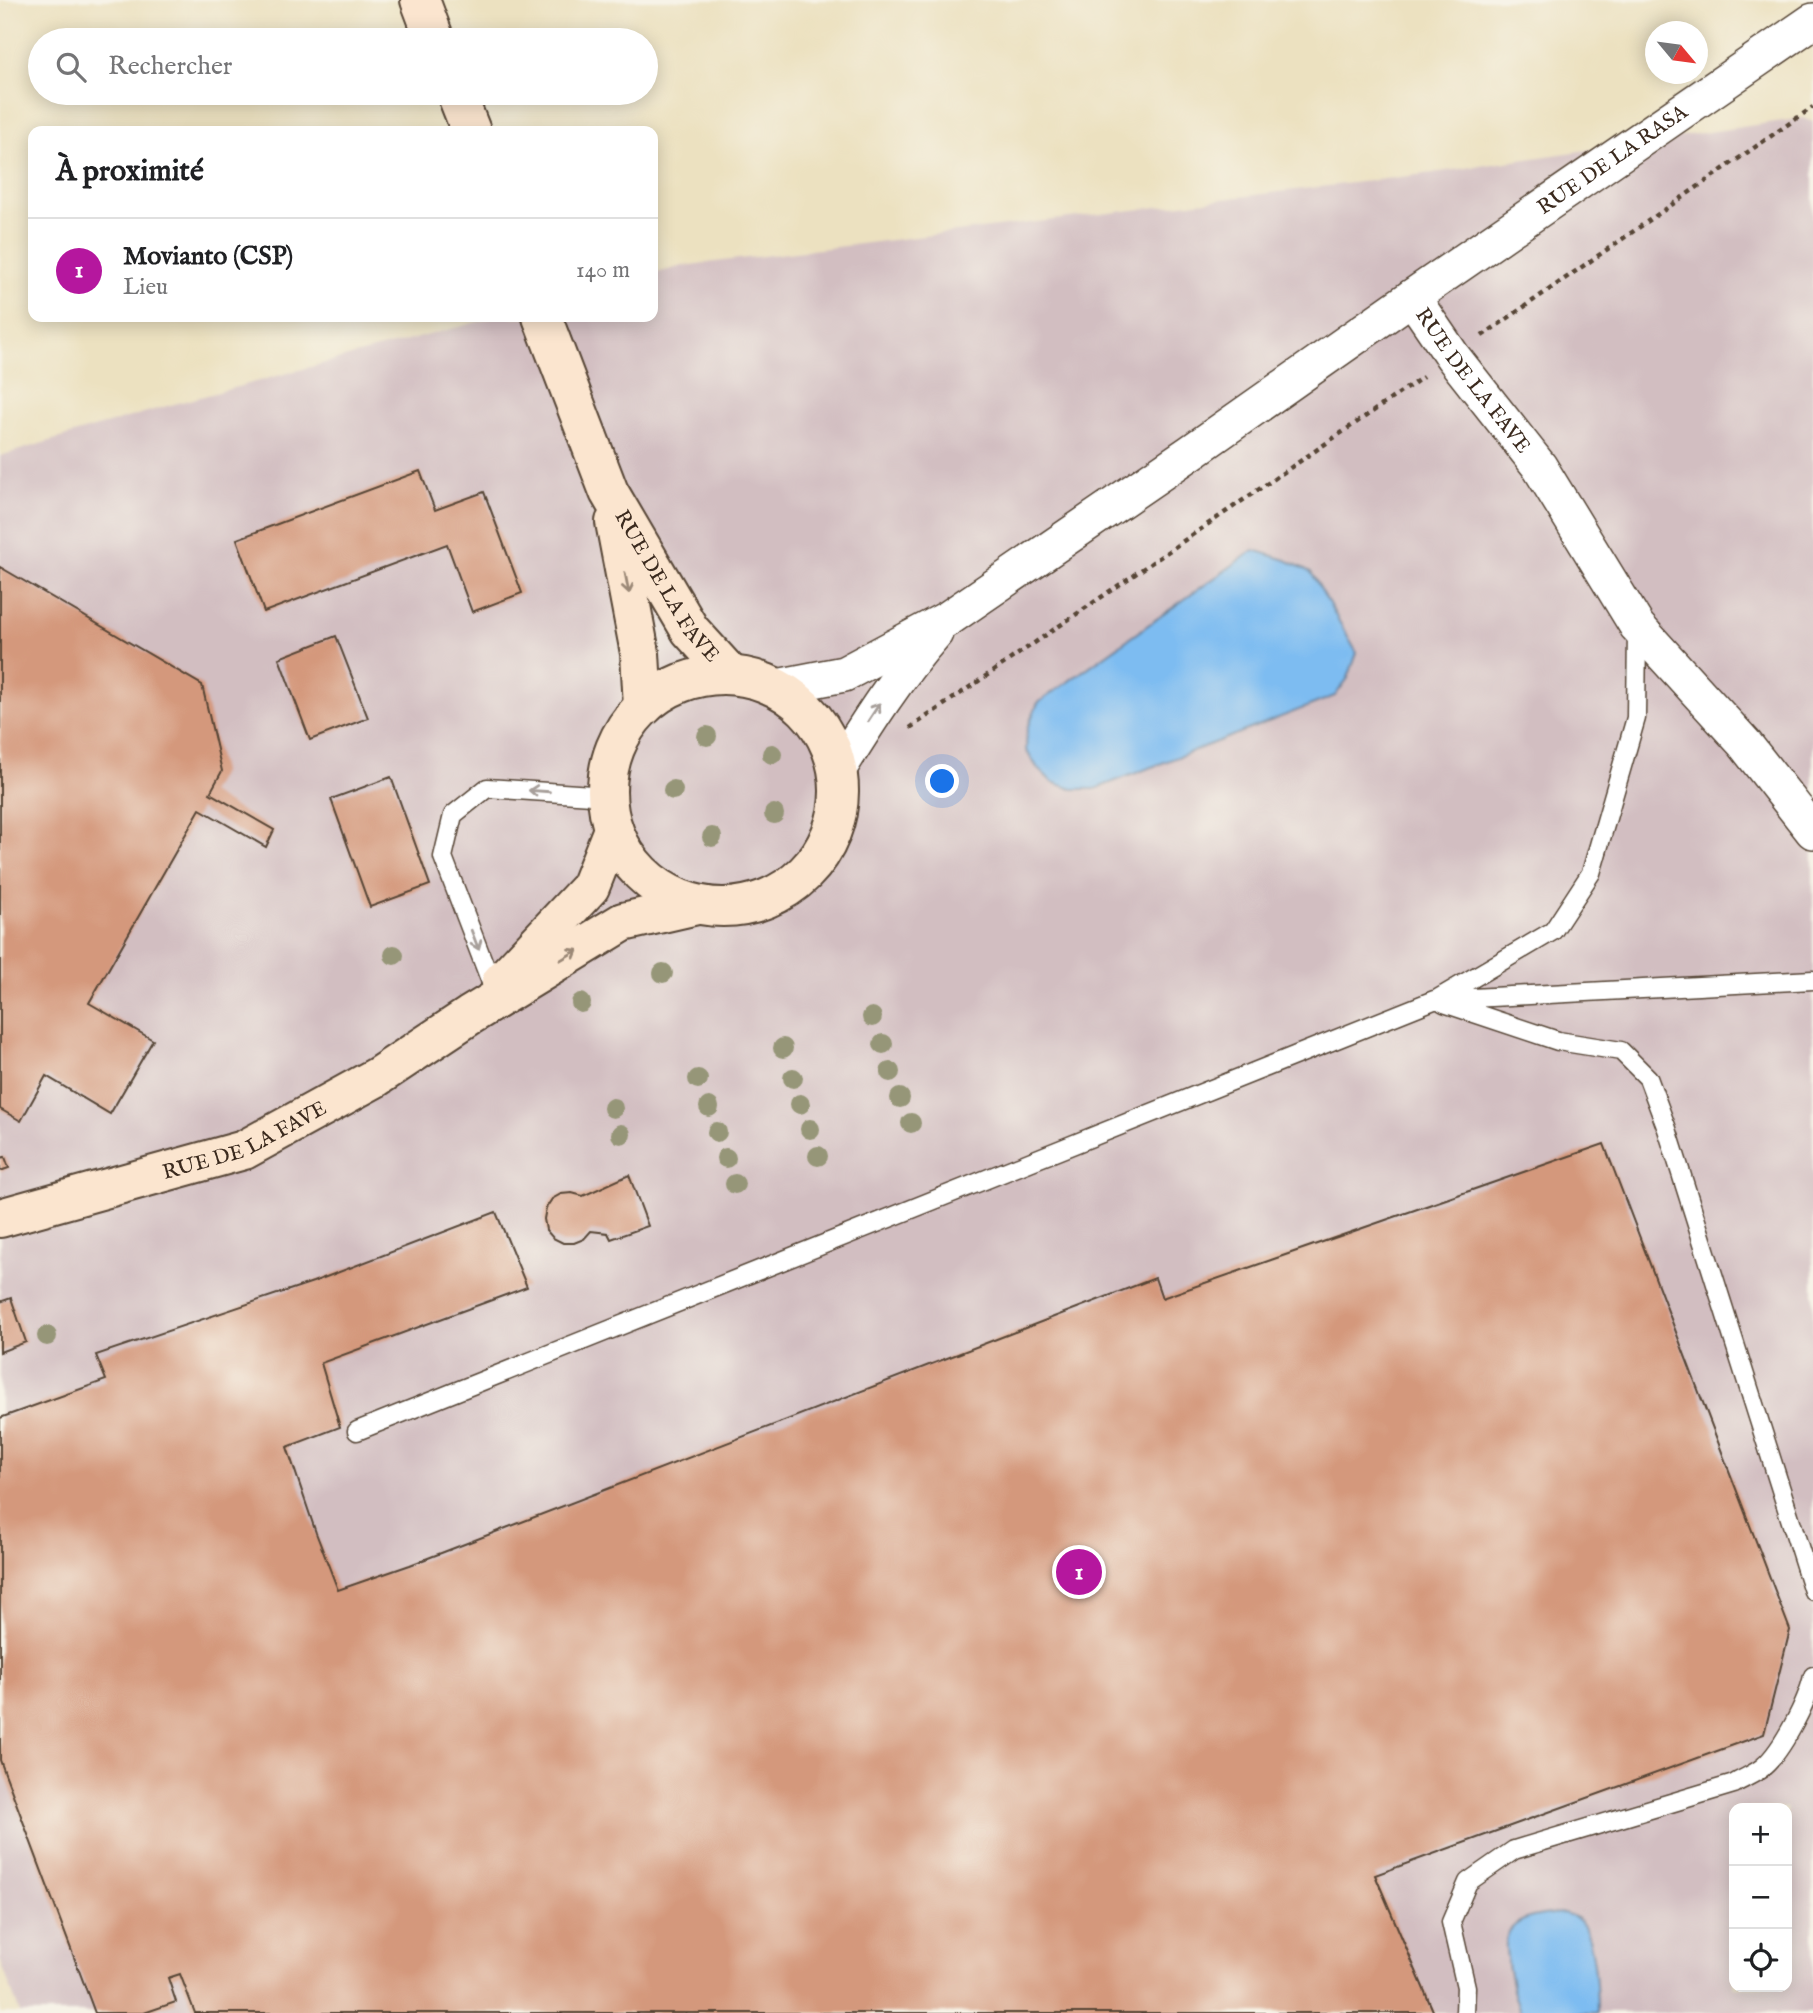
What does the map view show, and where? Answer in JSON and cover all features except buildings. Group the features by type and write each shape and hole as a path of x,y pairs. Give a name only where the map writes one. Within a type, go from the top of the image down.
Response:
{"main road":[{"path":"420,0 430,28"},
{"path":"461,105 469,126"},
{"name":"RUE DE LA FAVE","path":"544,322 610,492 690,630 730,674"},
{"name":"RUE DE LA FAVE","path":"610,492 640,653 643,707"},
{"path":"730,674 754,678 777,687 805,708 827,737 838,770 839,807 828,841 808,871 776,895 738,907 698,905 661,890 632,864 610,812 610,764 622,733 643,707 669,688 699,677 730,674"},
{"name":"RUE DE LA FAVE","path":"481,1003 590,887 610,812"},
{"name":"RUE DE LA FAVE","path":"0,1218 244,1150 377,1077 481,1003 623,922 698,905"}],"street":[{"name":"RUE DE LA RASA","path":"1412,297 1813,21"},
{"name":"RUE DE LA FAVE","path":"777,687 844,674 949,618 1191,453 1412,297 1452,357 1539,466 1637,626 1744,743 1813,831"},
{"name":"RUE DE LA FAVE","path":"838,770 908,664 949,618"},
{"name":"RUE DE LA FAVE","path":"1744,743 1813,790"}],"lane":[{"path":"357,1431 1434,1000 1553,931 1591,873 1636,718 1637,626"},
{"path":"481,1003 443,857 453,815 487,788 610,812"},
{"path":"1434,1000 1813,980"},
{"path":"1434,1000 1558,1041 1620,1051 1648,1078 1667,1129 1813,1591"},
{"path":"1465,2013 1466,1987 1451,1922 1468,1882 1514,1850 1734,1784 1763,1767 1789,1734 1813,1676"}],"path":[{"path":"876,709 909,728 1813,107"}],"shaded area":[{"path":"1803,118 1813,122 1813,2013 20,2013 0,1959 0,456 167,406 477,322 658,322 658,273 683,266 1433,173"}],"water":[{"path":"1254,550 1286,560 1311,572 1357,653 1348,678 1335,696 1095,789 1072,789 1052,782 1037,767 1026,750 1027,728 1038,703"},
{"path":"1564,1913 1579,1920 1589,1937 1594,1964 1597,2013 1521,2013 1507,1956 1508,1934 1513,1927 1528,1918"}],"place":[{"name":"Movianto (CSP)","path":"1079,1572"}]}
